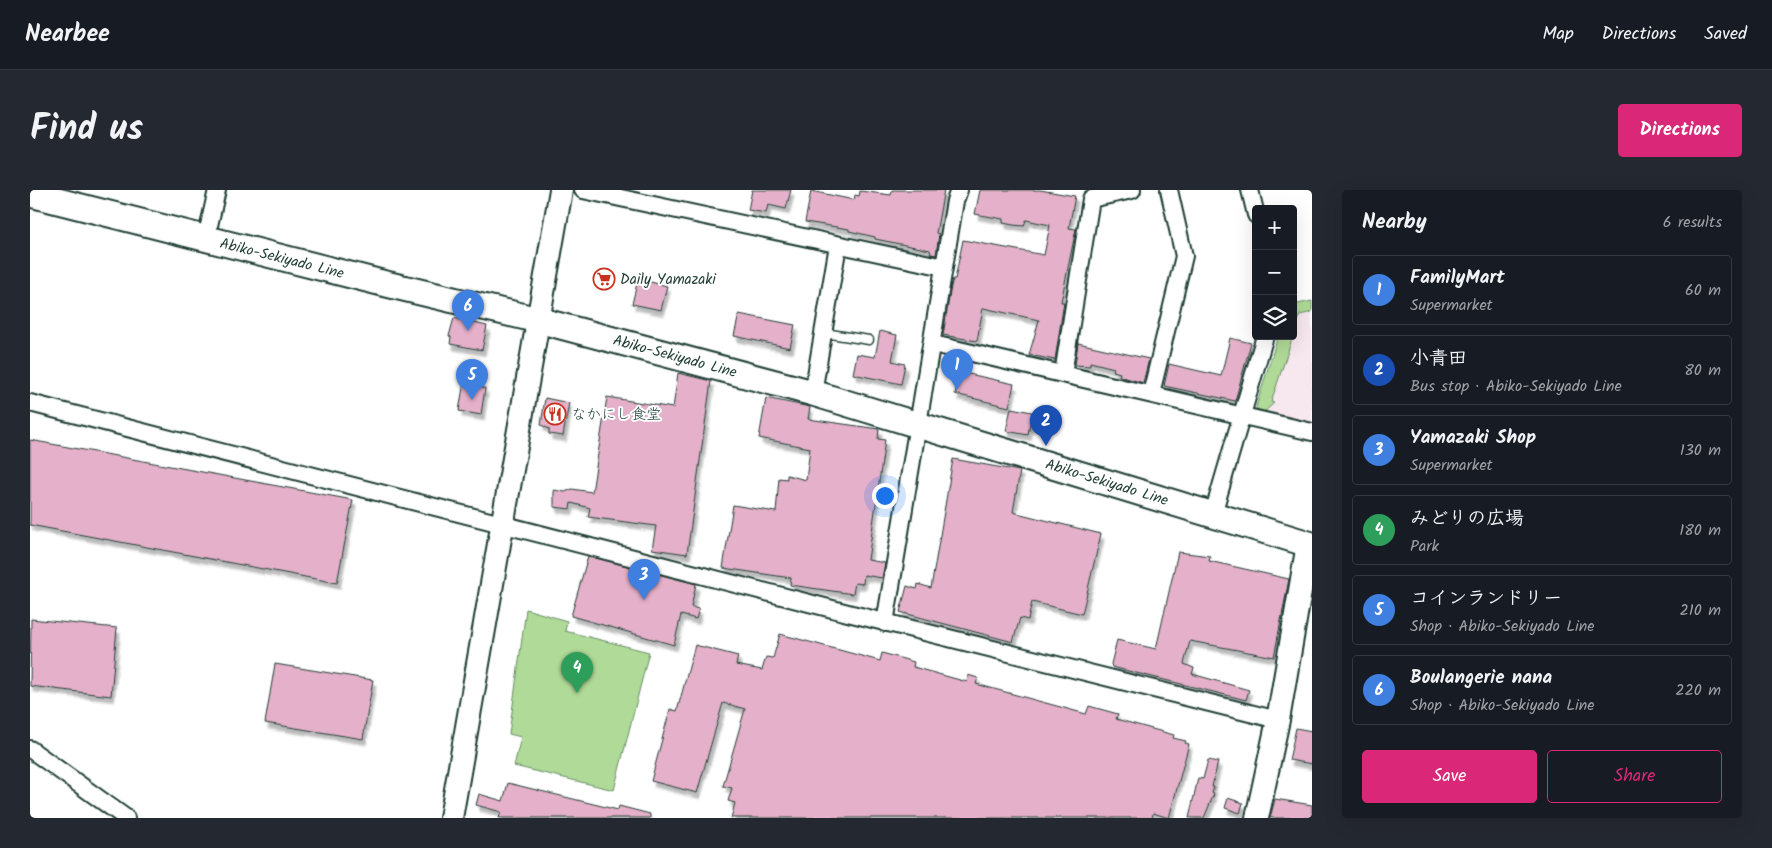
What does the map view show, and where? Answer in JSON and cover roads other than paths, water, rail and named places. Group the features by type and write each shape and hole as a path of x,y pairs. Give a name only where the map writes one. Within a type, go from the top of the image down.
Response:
{"main road":[{"name":"Abiko-Sekiyado Line","path":"30,194 538,320 813,393 1310,544"}],"street":[{"path":"206,239 217,190"},
{"path":"451,818 561,190"},
{"path":"583,190 638,196 838,245 944,268"},
{"path":"885,623 933,344 955,201 959,190"},
{"path":"1063,374 1091,199 1132,190"},
{"path":"1151,394 1184,256 1170,190"},
{"path":"1250,190 1254,205"},
{"path":"813,393 838,245"},
{"path":"1213,514 1264,340"},
{"path":"933,344 1312,432"},
{"path":"30,403 885,623 1278,720"},
{"path":"1257,818 1278,720 1310,544"},
{"path":"30,749 126,818"}],"lane":[{"path":"824,333 870,340"}],"place":[{"name":"Daily Yamazaki","path":"604,279"},
{"name":"Boulangerie nana","path":"468,331"},
{"name":"FamilyMart","path":"957,390"},
{"name":"コインランドリー","path":"472,400"},
{"name":"なかにし食堂","path":"555,414"},
{"name":"小青田","path":"1046,446"},
{"name":"Yamazaki Shop","path":"644,600"},
{"name":"みどりの広場","path":"577,693"}]}
